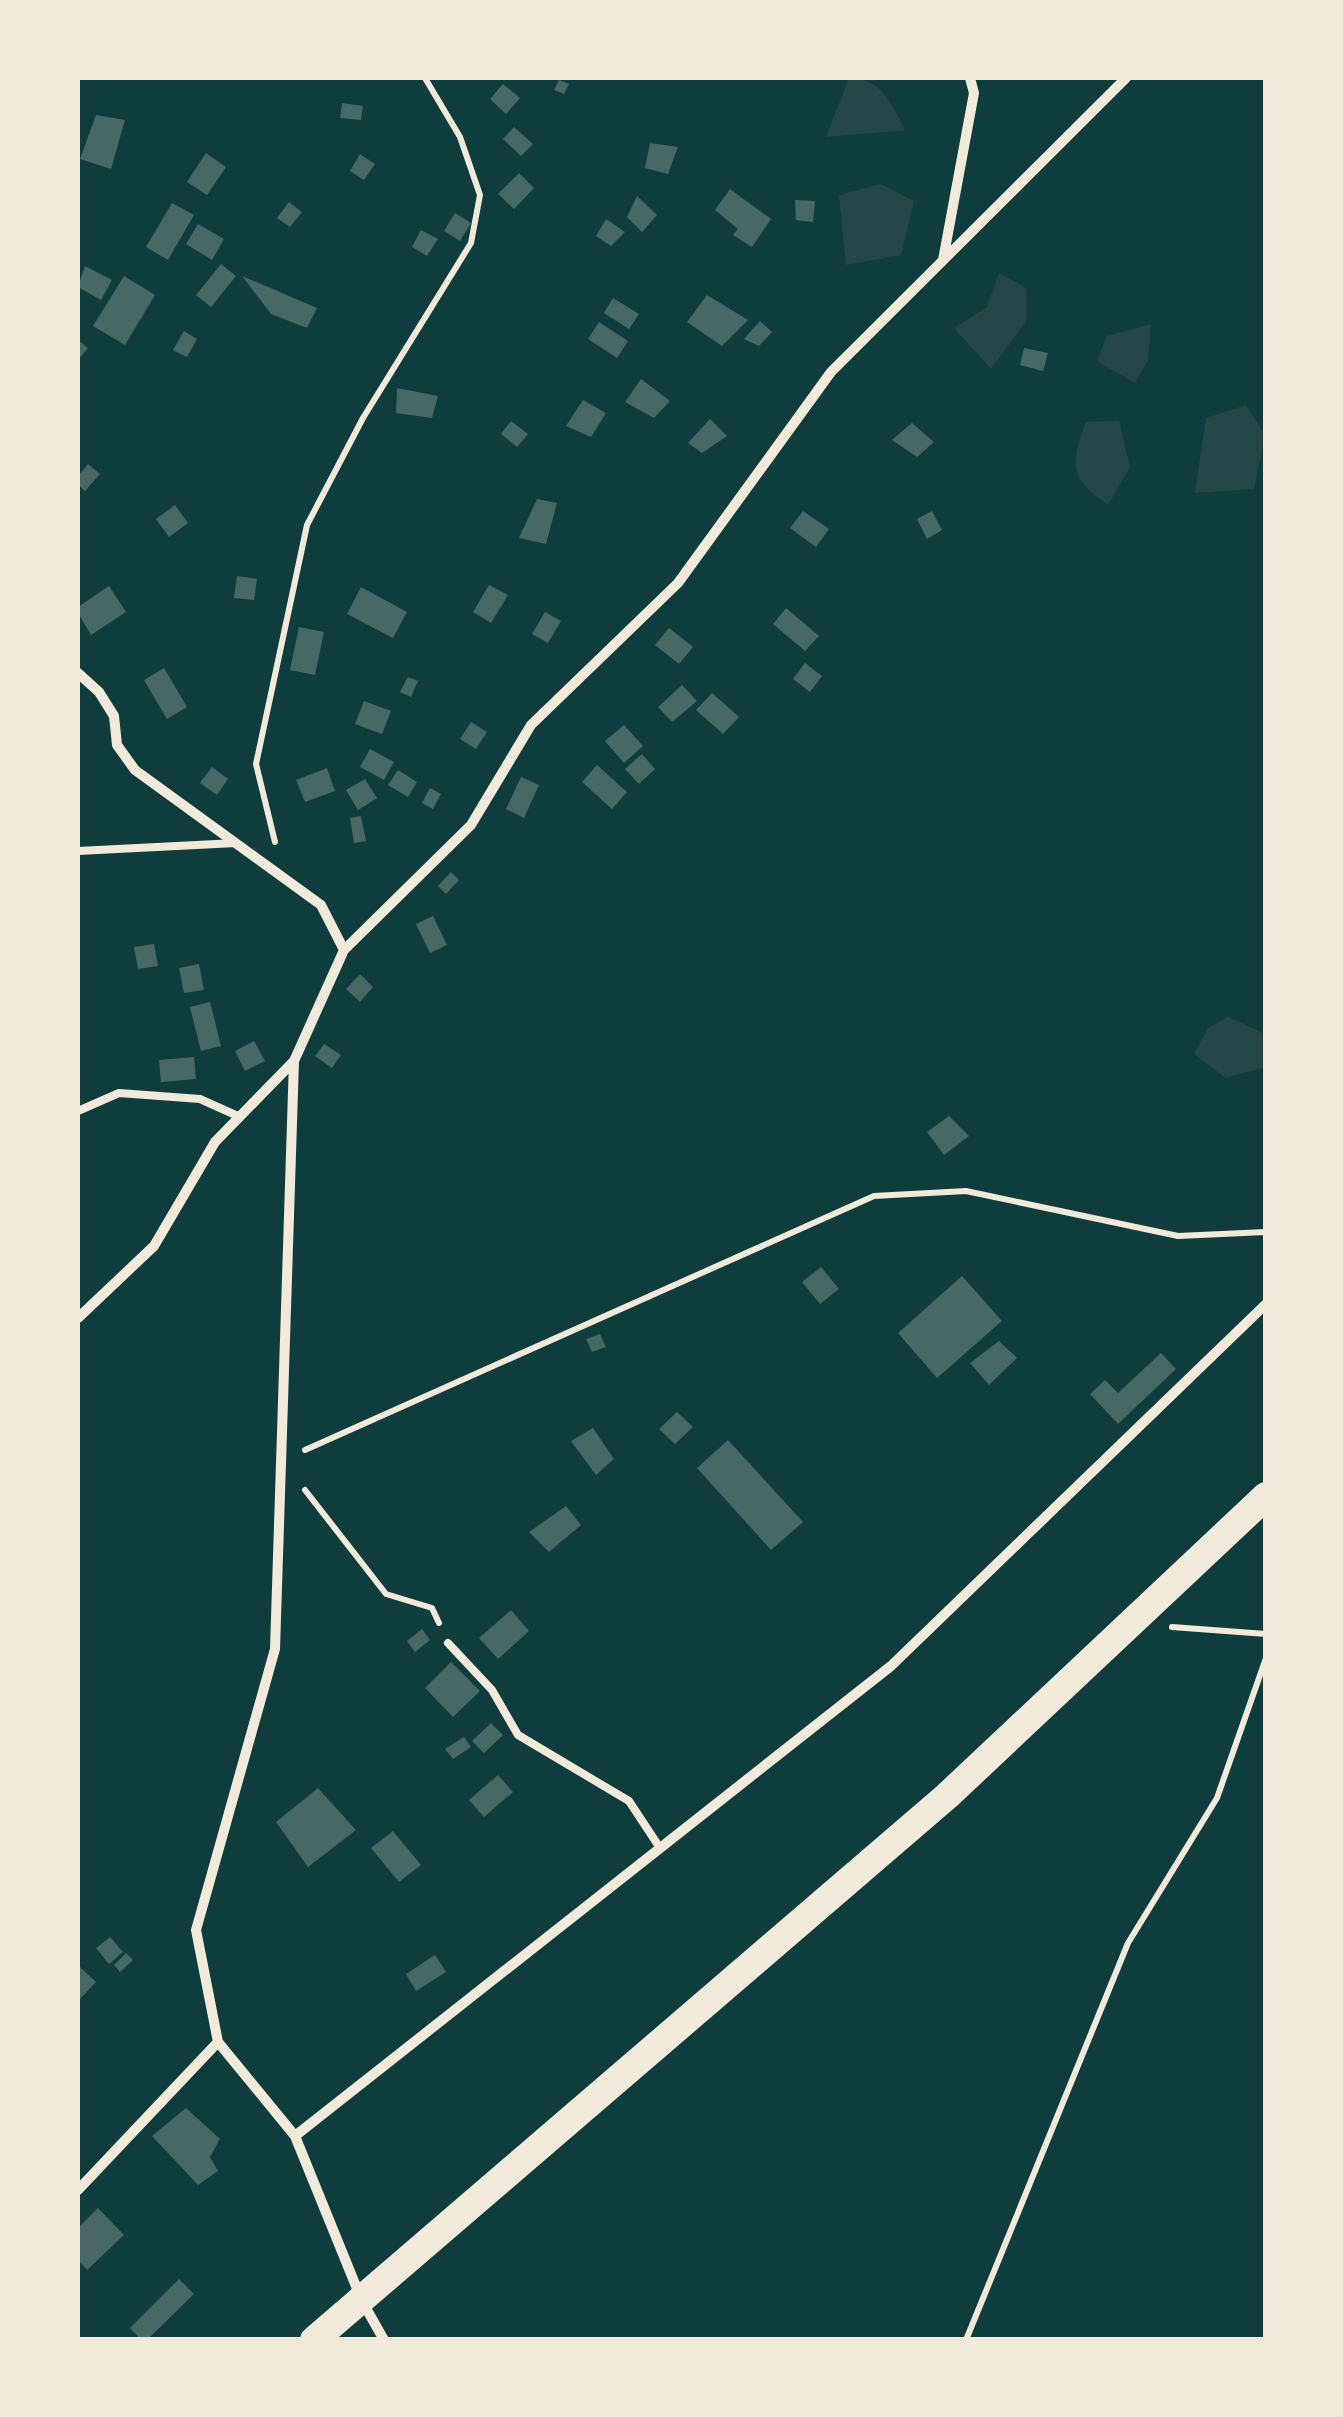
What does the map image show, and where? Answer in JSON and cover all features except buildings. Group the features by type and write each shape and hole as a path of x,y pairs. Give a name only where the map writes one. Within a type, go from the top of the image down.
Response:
{"highway":[{"path":"314,2340 948,1796 1266,1496"}],"street":[{"path":"942,261 974,93 970,78"},
{"path":"78,1318 154,1246 215,1142 294,1062 344,950 471,824 531,725 678,583 831,372 1126,78"},
{"path":"78,672 99,692 114,716 117,745 135,770 321,905 344,950"},
{"path":"294,1062 276,1648 196,1930 218,2042 296,2136 362,2300 384,2340"},
{"path":"296,2136 891,1666 1266,1304"},
{"path":"78,2190 218,2042"}],"lane":[{"path":"78,851 236,843"},
{"path":"78,1110 119,1093 200,1098 240,1117"},
{"path":"448,1643 492,1690 518,1735 628,1801 660,1848"}],"path":[{"path":"284,878 256,764 307,525 363,418 472,243 480,194 460,136 425,78"},
{"path":"448,1643 432,1608 386,1594 282,1460 874,1196 966,1191 1178,1236 1266,1232"},
{"path":"1130,1624 1266,1634"},
{"path":"966,2340 1128,1943 1217,1798 1266,1658"}],"shaded area":[{"path":"849,78 878,88 905,130 826,137"},
{"path":"881,184 914,201 901,255 846,265 839,195"},
{"path":"999,273 1026,288 1027,320 991,369 954,328 987,307"},
{"path":"1151,324 1148,360 1135,383 1097,361 1107,336"},
{"path":"1246,405 1265,435 1254,489 1195,493 1206,418"},
{"path":"1119,421 1130,467 1108,505 1080,478 1076,469 1077,449 1086,422"},
{"path":"1228,1017 1265,1034 1265,1067 1226,1078 1194,1054 1208,1028"}]}
